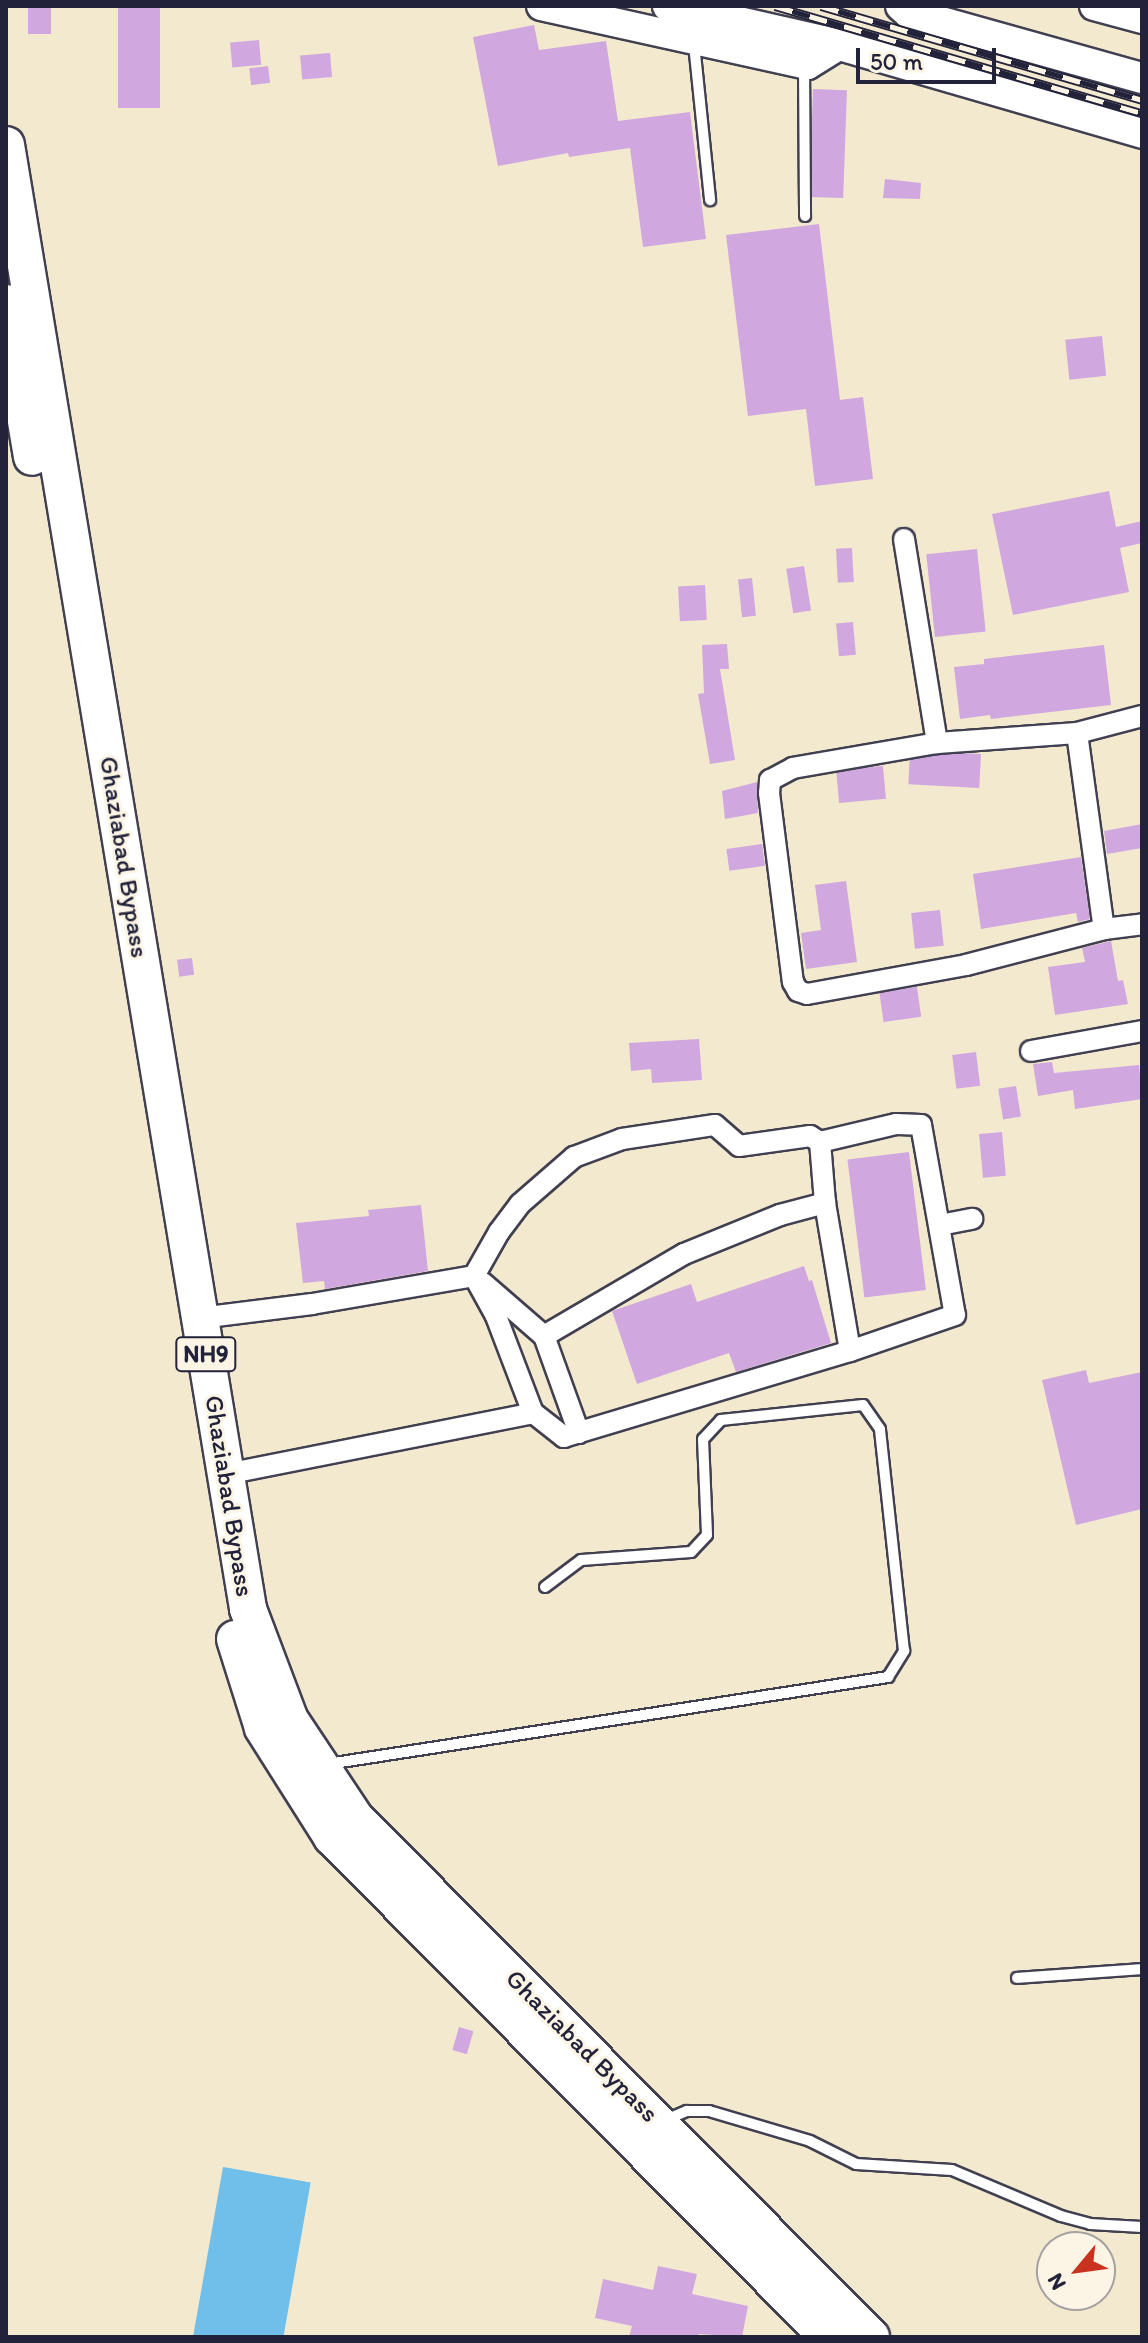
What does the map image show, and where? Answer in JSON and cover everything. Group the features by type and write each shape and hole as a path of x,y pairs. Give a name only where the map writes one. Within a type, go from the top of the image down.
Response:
{"highway":[{"name":"Ghaziabad Bypass","path":"6,145 170,1201 232,1630 263,1728 332,1837 828,2337"},
{"name":"Ghaziabad Bypass","path":"6,303 170,1201 200,1318 248,1609 290,1720 355,1818 871,2337"}],"main road":[{"path":"668,6 840,45 1142,133"},
{"path":"897,8 1142,78"}],"street":[{"path":"541,6 804,64 840,45"},
{"path":"1098,7 1142,19"},
{"path":"904,539 937,743"},
{"path":"1142,716 1077,733 937,743 793,768 770,780 787,946 793,982 798,991 816,994 966,965 1104,929 1142,924"},
{"path":"1077,733 1104,929"},
{"path":"1031,1051 1142,1031"},
{"path":"896,1124 921,1125 955,1315 850,1351 564,1437 533,1413 496,1316 474,1276 499,1232 520,1204 562,1165 594,1147 622,1139 715,1125 739,1146 810,1136 820,1142 896,1124"},
{"path":"820,1142 825,1203 850,1351"},
{"path":"544,1336 684,1254 780,1215 825,1203"},
{"path":"940,1225 972,1219"},
{"path":"200,1318 312,1304 474,1276"},
{"path":"474,1276 544,1336 579,1433"},
{"path":"226,1474 533,1413"}],"lane":[{"path":"694,42 710,200"},
{"path":"804,64 805,216"},
{"path":"320,1765 888,1677 904,1651 880,1429 863,1405 721,1420 703,1439 707,1535 691,1552 581,1560 545,1587"},
{"path":"1017,1978 1142,1969"},
{"path":"658,2125 687,2111 709,2111 810,2141 856,2164 952,2170 1061,2216 1090,2224 1142,2227"}],"water":[{"path":"223,2167 311,2182 283,2337 193,2337"}],"building":[{"path":"28,6 51,6 51,34 28,34"},
{"path":"118,6 160,6 160,108 118,108"},
{"path":"534,25 539,50 606,41 618,121 690,112 706,239 643,247 630,148 569,157 568,153 498,166 473,37"},
{"path":"259,40 261,65 232,67 230,43"},
{"path":"330,53 332,77 302,80 300,56"},
{"path":"268,66 270,83 251,85 249,68"},
{"path":"813,89 847,90 843,198 809,197"},
{"path":"885,179 921,183 920,199 883,198"},
{"path":"819,224 840,400 863,397 873,479 815,486 806,409 748,416 726,235"},
{"path":"1102,336 1106,376 1069,380 1065,340"},
{"path":"1109,491 1116,527 1142,521 1142,543 1120,548 1129,592 1013,615 992,514"},
{"path":"852,548 854,582 838,583 836,549"},
{"path":"977,549 986,632 935,637 926,554"},
{"path":"804,566 811,610 793,613 786,569"},
{"path":"752,578 756,616 742,617 738,579"},
{"path":"705,585 707,620 680,621 678,586"},
{"path":"853,622 856,655 839,656 836,623"},
{"path":"727,644 729,669 720,669 735,760 710,764 698,694 704,693 702,645"},
{"path":"1104,645 1111,705 991,719 990,715 960,719 954,667 984,664 984,659"},
{"path":"910,750 981,754 979,788 908,784"},
{"path":"883,766 886,799 839,803 836,770"},
{"path":"757,782 758,813 725,819 722,791"},
{"path":"1142,824 1142,848 1107,854 1104,831"},
{"path":"762,844 765,866 729,871 726,849"},
{"path":"1081,857 1090,919 1078,922 1076,913 981,929 973,874"},
{"path":"846,881 857,962 806,969 801,933 821,930 815,885"},
{"path":"940,910 944,946 915,949 911,913"},
{"path":"1111,941 1118,981 1123,980 1128,1004 1055,1015 1048,967 1085,962 1082,948"},
{"path":"192,958 194,975 179,977 177,960"},
{"path":"917,987 921,1017 884,1022 879,992"},
{"path":"699,1039 702,1080 652,1083 651,1069 631,1071 629,1043"},
{"path":"976,1052 980,1086 956,1089 952,1055"},
{"path":"1052,1062 1054,1073 1139,1065 1142,1099 1075,1109 1073,1090 1038,1096 1033,1064"},
{"path":"1016,1086 1021,1117 1003,1119 998,1089"},
{"path":"1002,1132 1006,1176 983,1178 979,1134"},
{"path":"909,1152 926,1290 864,1298 847,1160"},
{"path":"421,1205 428,1271 325,1289 324,1281 303,1283 296,1223 369,1216 368,1210"},
{"path":"804,1266 809,1281 812,1280 831,1343 736,1372 729,1353 637,1384 612,1311 691,1284 697,1302"},
{"path":"1086,1370 1089,1383 1142,1372 1142,1509 1076,1525 1042,1380"},
{"path":"459,2027 473,2031 467,2054 452,2050"},
{"path":"658,2266 697,2274 692,2294 748,2306 742,2337 699,2334 698,2337 629,2337 632,2326 595,2318 603,2279 653,2290"}],"railway":[{"path":"775,6 1142,113"},
{"path":"821,6 1142,100"}]}
